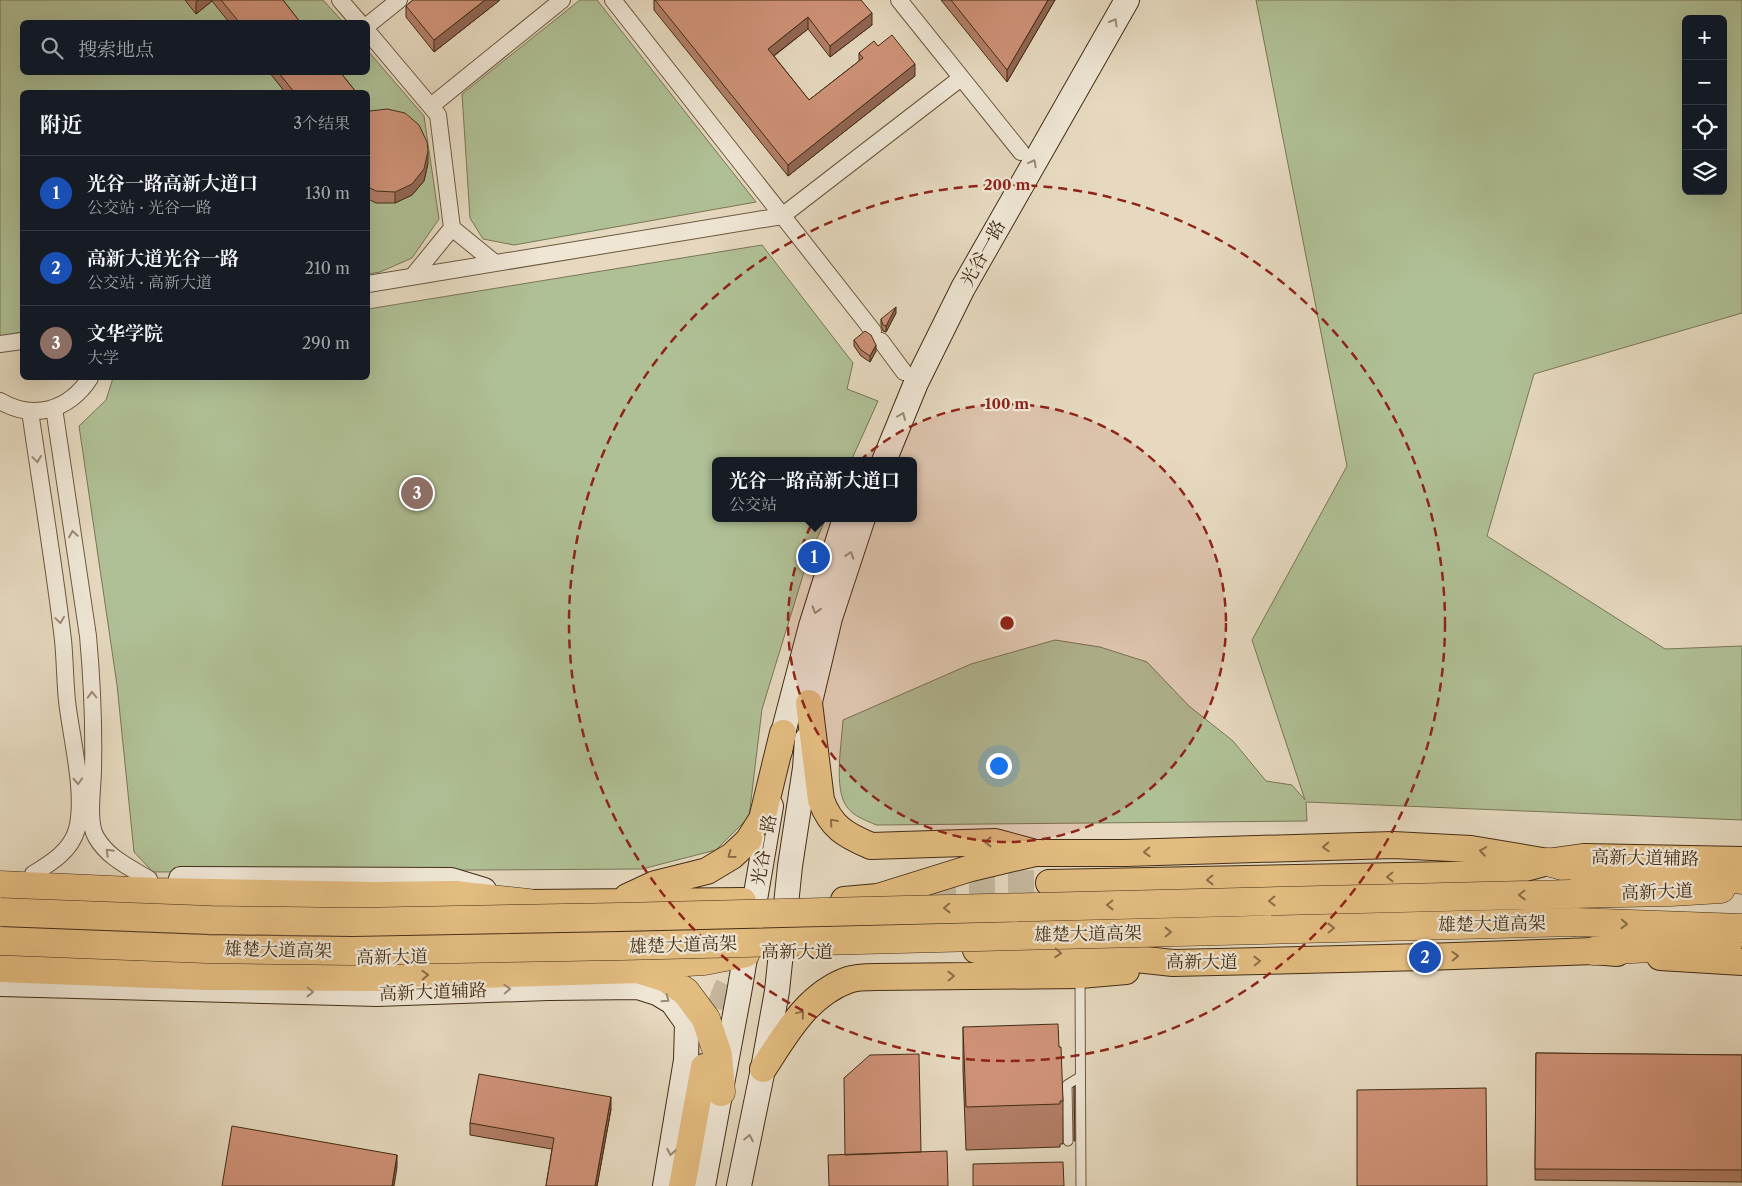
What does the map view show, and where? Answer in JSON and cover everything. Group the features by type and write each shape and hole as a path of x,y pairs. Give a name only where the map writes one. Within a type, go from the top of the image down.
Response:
{"highway":[{"path":"1548,862 1584,872 1699,872 1742,880"},
{"path":"0,886 154,892 373,896 455,894 528,904"},
{"name":"高新大道","path":"1571,894 1671,892 1742,888"},
{"name":"雄楚大道高架","path":"0,912 211,920 353,922 1571,894"},
{"name":"高新大道","path":"1576,922 1742,928"},
{"name":"雄楚大道高架","path":"0,941 208,949 351,951 1576,922"},
{"path":"1594,951 1742,944"},
{"path":"4,983 205,976 376,977 636,969 670,962 704,962 746,952"},
{"path":"636,969 666,978 686,992 706,1019 718,1055 720,1100"}],"main road":[{"name":"光谷一路","path":"869,457 904,372 951,278 1108,0"},
{"name":"光谷一路","path":"886,457 916,383 963,288 1034,160 1127,0"},
{"name":"光谷一路","path":"703,1186 720,1100 783,733 811,626 844,522"},
{"name":"光谷一路","path":"739,1186 763,1069 776,991 805,768 809,703 830,618 862,522"},
{"path":"809,703 821,800 827,815 838,828 858,841 871,846 995,842 1035,853"},
{"path":"616,902 656,884 707,870 732,856 748,841 762,819 783,733"},
{"path":"772,801 777,820 782,824 788,822 800,802"},
{"path":"454,912 528,904 864,899 894,893 999,860 1035,853 1125,853 1393,845 1471,849 1548,862"},
{"name":"高新大道辅路","path":"1548,862 1584,857 1742,860"},
{"path":"1049,883 1503,874 1548,862"},
{"path":"0,872 149,879 451,880 528,904"},
{"path":"944,877 918,904 915,916 916,926 922,935 953,950"},
{"path":"0,905 214,913 517,912 535,925 540,935 535,944 519,955"},
{"name":"高新大道","path":"0,950 204,957 349,958 1009,950 1118,957 1174,964 1594,951"},
{"path":"1594,951 1742,962"},
{"path":"763,1069 801,1012 831,988 850,979 876,976 1080,974 1119,972 1174,964"},
{"name":"高新大道辅路","path":"4,983 376,994 638,986 657,993 672,1002 687,1023 686,1060 665,1186"},
{"path":"682,1186 704,1067"},
{"path":"720,1100 736,1082 742,1081 751,1091 754,1114"}],"street":[{"path":"340,0 357,20"},
{"path":"370,23 399,0"},
{"path":"431,106 562,0"},
{"path":"613,0 904,372"},
{"path":"899,0 1021,152"},
{"path":"370,34 438,115 452,228 495,263"},
{"path":"370,284 782,216 961,78"},
{"path":"412,277 452,228"},
{"path":"0,344 20,341"},
{"path":"0,401 17,409 30,411 54,408 77,394 88,380"},
{"path":"54,408 91,664 93,770 91,807 95,835 109,854 149,879"},
{"path":"30,411 63,639 68,701 77,769 79,808 77,830 68,846 56,861 33,874"}],"lane":[{"path":"1080,974 1082,1186"},
{"path":"1068,1141 1067,1085 1080,1077"}],"green space":[{"path":"0,0 323,0 341,20 20,20 20,75 370,75 370,53 424,116 439,219 412,258 380,272 370,274 370,90 20,90 20,332 0,336"},
{"path":"580,0 597,0 756,202 514,245 483,239 470,218 462,94"},
{"path":"1256,0 1742,0 1742,313 1534,374 1487,536 1665,649 1742,646 1742,820 1306,802 1307,821 876,825 857,816 847,807 843,799 839,777 843,720 971,664 1055,640 1100,647 1147,662 1189,706 1233,741 1266,781 1292,785 1305,800 1252,640 1347,466"},
{"path":"762,245 853,363 847,389 878,401 853,457 712,457 712,522 824,522 808,559 762,709 749,817 716,850 642,869 153,872 134,852 117,685 79,426 106,400 112,380 370,380 370,309"}],"building":[{"path":"221,0 283,0 298,20 237,20"},
{"path":"413,0 485,0 434,40 406,6"},
{"path":"655,0 861,0 872,13 830,46 808,17 768,49 809,100 863,58 859,53 874,41 878,46 892,35 915,64 788,165"},
{"path":"951,0 1048,0 1007,70"},
{"path":"280,75 342,75 354,90 292,90"},
{"path":"387,109 405,113 419,125 427,142 428,151 424,169 412,184 395,192 376,191 370,188 370,111"},
{"path":"896,307 886,326 883,325 881,319"},
{"path":"865,331 871,335 876,345 870,356 861,350 854,340"},
{"path":"1058,1024 1059,1047 1061,1047 1063,1101 1060,1101 1060,1104 966,1107 963,1027"},
{"path":"1536,1053 1742,1055 1742,1170 1535,1169"},
{"path":"919,1054 921,1152 845,1155 844,1078 870,1055"},
{"path":"479,1074 611,1097 595,1186 546,1186 554,1138 470,1123"},
{"path":"1074,1086 1075,1141 1074,1141"},
{"path":"1486,1088 1487,1186 1357,1186 1357,1090"},
{"path":"232,1126 397,1155 392,1186 222,1186"},
{"path":"947,1151 948,1186 829,1186 828,1155"},
{"path":"1063,1162 1064,1186 973,1186 973,1164"}],"tunnel":[{"path":"930,884 1049,883"},
{"path":"709,1047 722,999 733,977 748,955"}],"place":[{"name":"文华学院","path":"417,493"},
{"name":"光谷一路高新大道口","path":"814,557"},
{"name":"高新大道光谷一路","path":"1425,957"}]}
